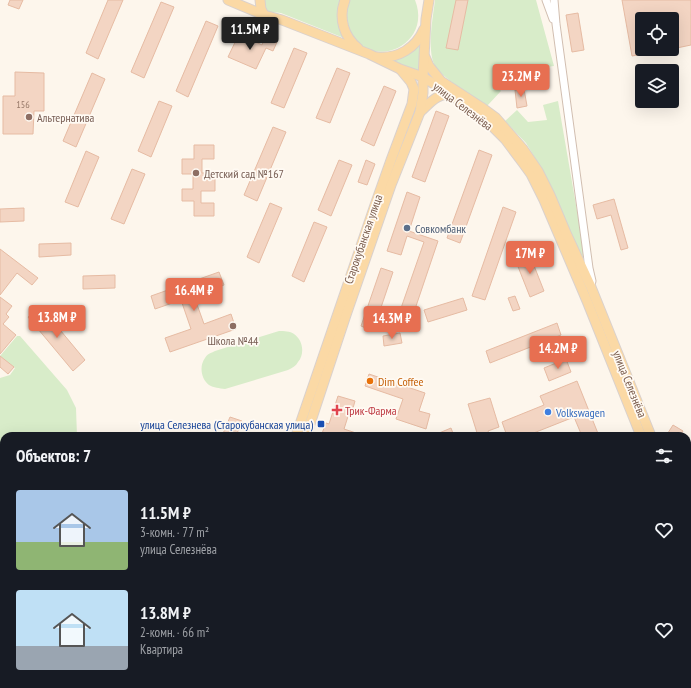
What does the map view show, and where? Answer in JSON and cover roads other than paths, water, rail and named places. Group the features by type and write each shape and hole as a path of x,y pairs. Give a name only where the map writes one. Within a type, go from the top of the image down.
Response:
{"main road":[{"name":"улица Селезнёва","path":"228,0 369,54 400,69 423,77 453,96 490,124 505,140 531,174 544,200 639,432"},
{"path":"260,0 260,9 264,15"},
{"path":"345,0 342,15 345,31 349,39 360,50 380,57 400,54 416,42 421,35 426,19 426,11 423,0"},
{"name":"Старокубанская улица","path":"307,432 391,185 420,112 423,93 426,19 429,0"},
{"name":"улица Селезнёва","path":"424,55 429,66 441,80 496,118 523,149 541,177 591,287 649,432"},
{"name":"Старокубанская улица","path":"297,432 374,208 412,104 414,89 411,82 400,69"},
{"name":"Старокубанская улица","path":"420,112 436,98 445,94 453,96"}],"street":[{"path":"546,0 556,24"},
{"path":"554,0 556,24"},
{"name":"улица Селезнёва","path":"556,24 592,281 587,302"},
{"path":"578,260 580,263 584,264 588,258"}],"place":[{"name":"Альтернатива","path":"29,117"},
{"name":"Детский сад №167","path":"196,173"},
{"name":"Совкомбанк","path":"407,228"},
{"name":"Школа №44","path":"233,326"},
{"name":"Dim Coffee","path":"370,381"},
{"name":"Трик-Фарма","path":"337,410"},
{"name":"Volkswagen","path":"548,412"},
{"name":"улица Селезнева (Старокубанская улица)","path":"321,424"}]}
